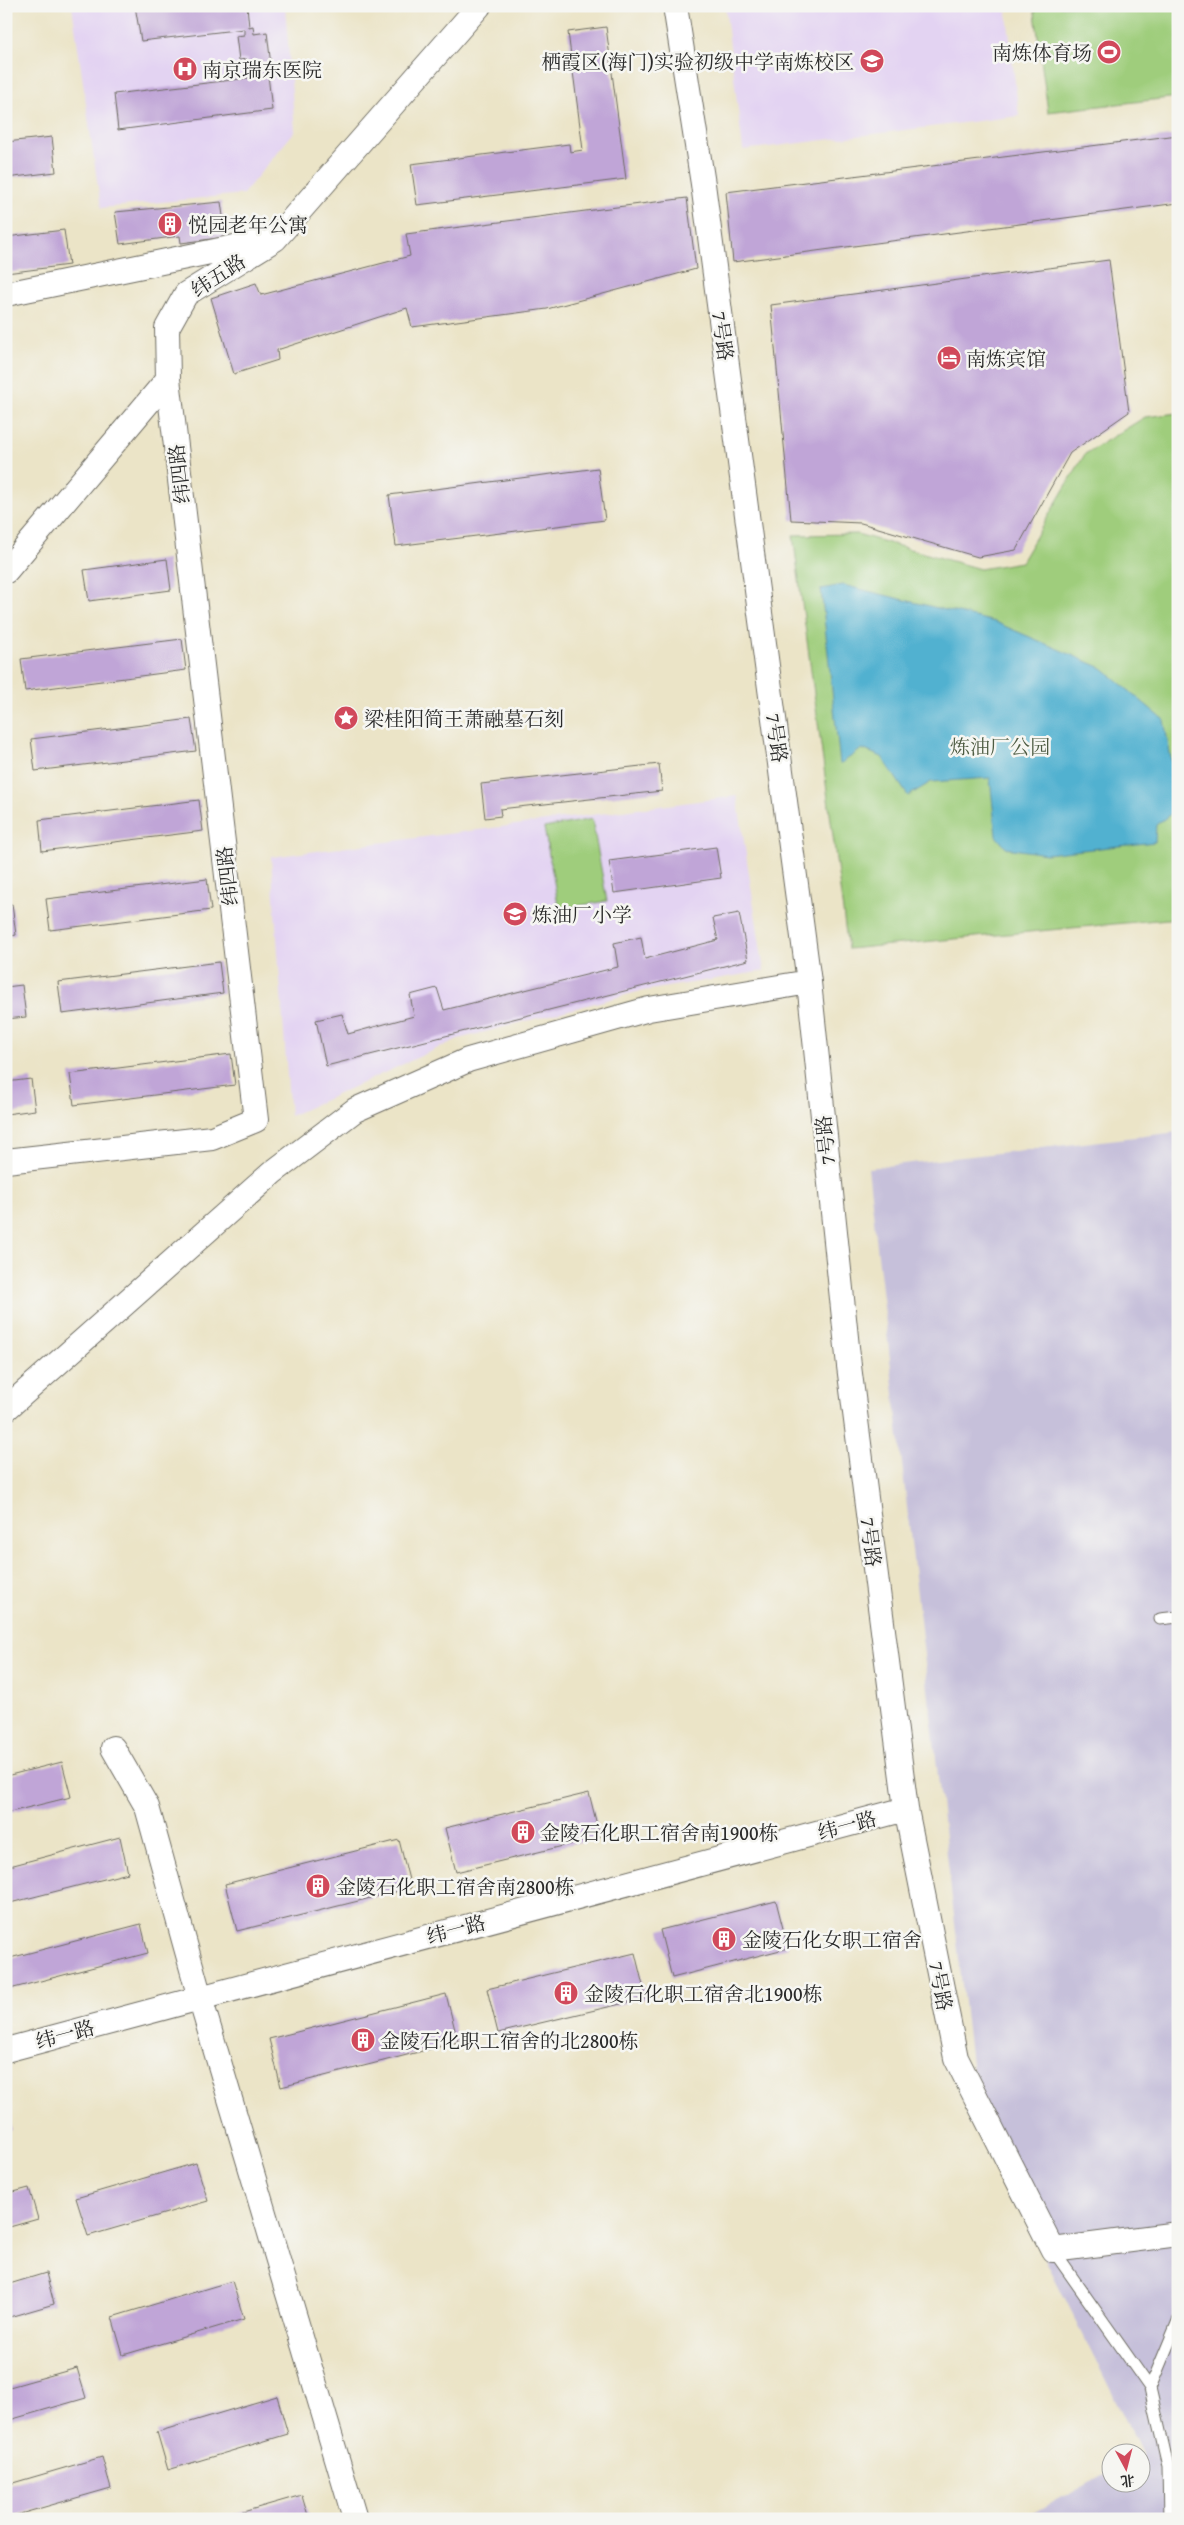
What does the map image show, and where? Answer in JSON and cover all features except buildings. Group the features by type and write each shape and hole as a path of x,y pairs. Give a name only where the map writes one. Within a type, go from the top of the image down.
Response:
{"street":[{"name":"纬五路","path":"168,379 167,328 186,294 274,239 479,6"},
{"name":"7号路","path":"675,6 704,193 809,982 849,1366 906,1809 956,2058 1053,2250"},
{"path":"6,294 274,239"},
{"path":"6,571 168,379"},
{"name":"纬四路","path":"6,1161 212,1138 256,1120 168,379"},
{"path":"6,1409 272,1173 355,1110 468,1060 648,1009 809,982"},
{"path":"113,1748 147,1807 200,1998 355,2519"},
{"name":"纬一路","path":"6,2050 906,1809"},
{"path":"1053,2250 1178,2234"}],"lane":[{"path":"1160,1619 1178,1617"},
{"path":"1053,2250 1150,2388 1168,2466 1168,2519"},
{"path":"1150,2388 1178,2320"}],"shaded area":[{"name":"南京瑞东医院","path":"72,6 285,6 295,131 243,194 101,208"},
{"name":"栖霞区(海门)实验初级中学南炼校区","path":"725,6 1006,6 1019,116 743,150"},
{"name":"炼油厂小学","path":"737,796 764,971 637,992 458,1039 290,1116 271,857"},
{"path":"1178,1132 1178,2519 1023,2519 1102,2475 1102,2492 1152,2492 1152,2442 1137,2442 978,2124 868,1168"}],"green space":[{"name":"南炼体育场","path":"1034,6 1178,6 1178,97 1048,112"},
{"name":"炼油厂公园","path":"1178,413 1178,918 848,949 793,535 857,534 980,569 1021,562 1085,454 1145,417"},
{"path":"592,819 607,901 559,909 544,828"}],"water":[{"path":"843,585 995,622 1102,668 1164,720 1176,787 1172,813 1156,825 1155,842 1046,854 1006,848 996,836 990,778 931,782 908,796 882,757 862,749 840,764 821,589"}],"place":[{"name":"南炼体育场","path":"1109,52"},
{"name":"栖霞区(海门)实验初级中学南炼校区","path":"872,61"},
{"name":"南京瑞东医院","path":"185,69"},
{"name":"悦园老年公寓","path":"170,224"},
{"name":"南炼宾馆","path":"949,358"},
{"name":"梁桂阳简王萧融墓石刻","path":"346,718"},
{"name":"炼油厂小学","path":"515,914"},
{"name":"金陵石化职工宿舍南1900栋","path":"523,1832"},
{"name":"金陵石化职工宿舍南2800栋","path":"318,1886"},
{"name":"金陵石化女职工宿舍","path":"724,1939"},
{"name":"金陵石化职工宿舍北1900栋","path":"566,1993"},
{"name":"金陵石化职工宿舍的北2800栋","path":"363,2040"}]}
